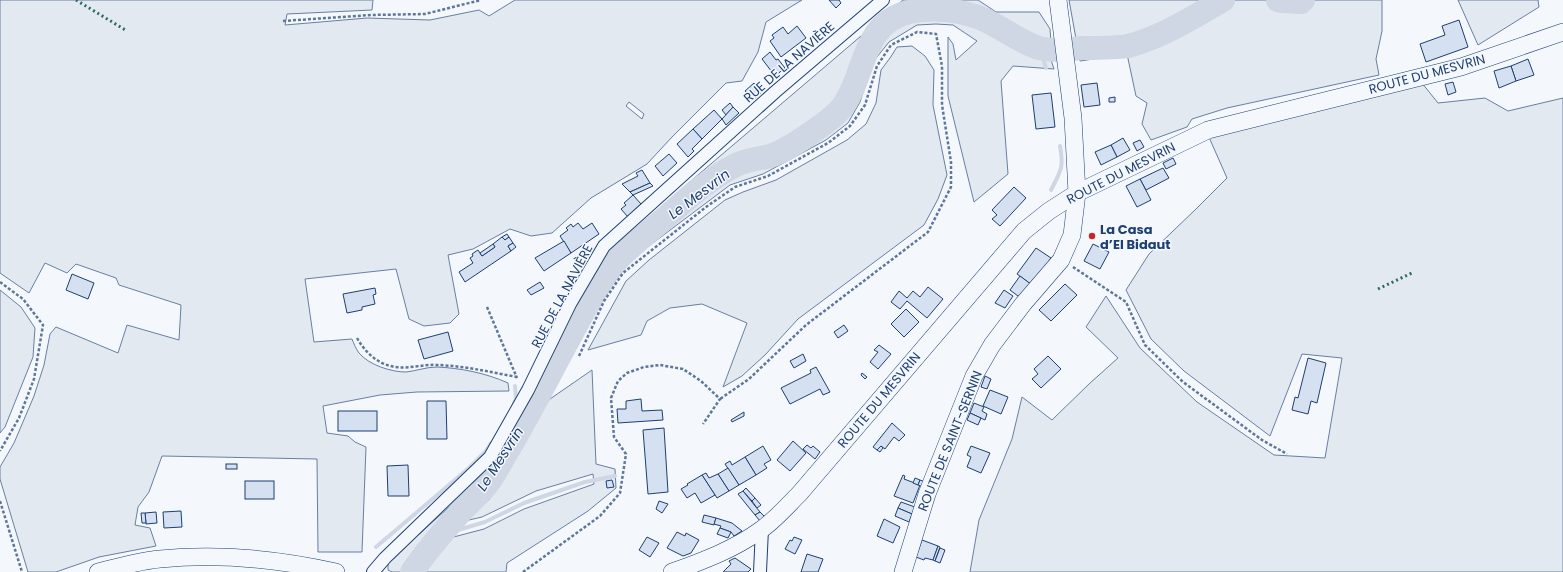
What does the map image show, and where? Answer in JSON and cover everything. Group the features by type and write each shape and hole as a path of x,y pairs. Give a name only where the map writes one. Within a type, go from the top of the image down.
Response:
{"main road":[{"name":"ROUTE DE SAINT-SERNIN","path":"903,572 927,494 974,376 992,345 1023,304 1061,260 1072,235 1077,193 1073,118 1058,0"},
{"name":"ROUTE DU MESVRIN","path":"672,572 719,554 762,529 800,493 1024,231 1077,193 1208,130 1461,67 1563,32"},
{"path":"98,572 159,559 222,556 273,560 336,572"}],"street":[{"name":"RUE DE LA NAVIÈRE","path":"373,572 385,558 490,457 528,390 570,304 604,246 775,92 883,0"},
{"path":"760,572 762,529"}],"path":[{"path":"283,20 371,15 425,14 481,0"},
{"path":"579,356 604,301 623,273 706,207 735,187 768,176 828,143 850,126 865,105 877,66 892,45 917,32 936,34 942,66 942,105 951,162 951,187 928,232 806,325 749,379 720,399 703,424"},
{"path":"1061,260 1126,302 1145,345 1183,382 1262,440 1287,454"},
{"path":"0,282 23,299 42,325 34,380 19,418 0,451"},
{"path":"487,307 517,377 528,390"},
{"path":"357,338 363,349 374,359 394,367 437,364 472,368 517,377"},
{"path":"523,572 600,516 620,493 626,454 614,438 611,398 618,381 627,373 644,367 660,365 683,369 701,381 720,399"},
{"path":"0,501 22,572"}],"shaded area":[{"path":"0,0 373,0 372,10 287,14 285,25 367,18 430,20 479,10 489,16 515,0 802,0 766,22 758,52 742,81 726,83 647,164 591,198 552,233 531,236 510,229 473,249 448,255 459,314 450,323 424,326 409,319 396,269 305,279 314,342 352,339 358,351 368,361 394,371 406,372 437,367 482,374 508,383 509,391 417,392 380,395 323,406 327,433 348,436 355,442 366,447 362,552 318,552 317,459 162,456 149,492 138,507 135,525 150,528 156,546 99,557 56,572 28,572 0,479 0,467 14,443 34,396 44,365 50,334 56,327 118,353 127,325 179,340 181,305 119,285 116,278 76,264 67,273 45,263 29,293 0,273","holes":["629,102 644,114 642,119 626,106"]},
{"path":"903,0 978,0 996,12 933,3 896,6"},
{"path":"1069,0 1382,0 1382,31 1376,59 1379,75 1227,108 1192,119 1187,127 1151,140 1142,124 1147,103 1136,96 1127,54 1080,61"},
{"path":"1458,0 1538,0 1539,7 1478,45"},
{"path":"996,12 1039,12 1050,29 1051,43 1005,25"},
{"path":"916,16 958,19 983,27 1008,42 1050,57 1054,69 1013,66 1001,81 1008,174 974,202 948,96 948,37 953,44 956,60 977,41 953,25 917,25 889,42 873,62 860,102 848,123 826,140 763,174 730,185 629,261 632,254 697,199 744,167 768,163 785,154 830,123 845,108 860,81 871,51 899,21"},
{"path":"861,36 859,49 846,86 834,108 799,135 776,149 761,152 734,161 683,196 685,186"},
{"path":"912,46 925,56 934,70 933,105 947,175 938,199 924,225 798,319 765,355 742,376 723,387 747,323 702,304 670,308 647,321 641,335 588,350 626,281 649,260 725,200 776,180 847,140 866,124 876,103 881,70 897,47"},
{"path":"1422,83 1438,103 1485,98 1508,111 1563,98 1563,572 970,572 979,520 1012,439 1022,397 1052,420 1118,358 1086,327 1106,296 1140,348 1197,402 1274,455 1325,458 1342,358 1302,354 1270,436 1184,371 1151,339 1126,290 1149,254 1227,178 1208,135"},
{"path":"0,290 21,307 35,328 33,357 5,427 0,433"},
{"path":"592,370 596,464 615,469 616,488 588,511 507,563 506,572 419,572 446,539 484,529 524,509 594,484 593,474 536,491 482,517 456,523 489,500 517,455 536,415 550,399"},
{"path":"487,473 407,566 404,572 392,572 388,570 388,562"}],"building":[{"path":"829,0 839,0 841,3 836,8"},
{"path":"1459,20 1468,47 1426,62 1420,44 1445,35 1442,26"},
{"path":"797,26 806,38 781,57 770,41 774,38 772,35 783,27 788,34"},
{"path":"770,52 785,68 775,76 762,59"},
{"path":"1528,59 1534,75 1516,81 1511,66"},
{"path":"1511,66 1516,81 1499,88 1494,71"},
{"path":"1453,82 1456,92 1448,95 1445,84"},
{"path":"754,83 762,92 753,100 745,91"},
{"path":"1097,83 1100,105 1084,107 1081,85"},
{"path":"1051,93 1055,127 1036,129 1032,95"},
{"path":"1115,97 1115,102 1109,102 1109,98"},
{"path":"730,103 733,107 726,115 722,110"},
{"path":"733,107 739,113 726,125 722,119"},
{"path":"714,110 722,119 702,139 693,129"},
{"path":"693,129 702,139 692,149 694,151 688,157 677,144"},
{"path":"1123,138 1130,150 1117,157 1111,145"},
{"path":"1140,140 1144,147 1137,151 1133,143"},
{"path":"1111,145 1117,157 1101,165 1095,152"},
{"path":"669,154 677,163 663,176 655,166"},
{"path":"1173,158 1176,164 1166,169 1163,163"},
{"path":"1163,168 1169,178 1146,190 1140,179"},
{"path":"642,170 650,183 630,192 622,184 638,176 636,173"},
{"path":"1140,179 1151,200 1137,207 1126,186"},
{"path":"650,183 653,186 633,195 630,192"},
{"path":"1014,187 1026,198 1000,226 992,219 997,215 992,210"},
{"path":"633,195 641,204 628,217 621,209 626,205 624,203"},
{"path":"578,223 583,229 592,223 599,234 571,253 560,236 568,230 566,228 571,224 573,227"},
{"path":"507,234 509,237 505,240 502,237"},
{"path":"502,237 505,240 509,237 513,243 508,246 511,251 465,282 459,272 473,263 470,258 473,256 472,254 478,250 482,256 495,247 493,244"},
{"path":"564,241 571,253 544,271 535,258"},
{"path":"513,243 516,247 511,251 508,246"},
{"path":"493,244 495,247 482,256 480,253"},
{"path":"1093,244 1109,252 1100,269 1084,261"},
{"path":"1036,248 1051,258 1032,285 1017,274"},
{"path":"72,274 94,283 88,299 66,290"},
{"path":"1020,276 1032,285 1022,299 1010,290"},
{"path":"540,282 544,288 531,295 527,290"},
{"path":"1065,284 1077,295 1051,321 1039,310"},
{"path":"928,287 943,299 927,318 907,301 900,309 891,302 899,291 907,298 913,291 920,297"},
{"path":"375,288 376,294 373,295 375,304 362,307 362,310 347,313 343,294"},
{"path":"1004,290 1013,296 1005,308 995,303"},
{"path":"906,309 919,322 904,337 891,324"},
{"path":"844,325 848,331 838,338 834,332"},
{"path":"448,332 453,351 424,359 418,340"},
{"path":"879,345 891,354 878,369 870,362 878,352 874,350"},
{"path":"803,354 806,361 794,368 790,361"},
{"path":"1048,356 1061,369 1041,388 1032,379 1038,374 1034,369"},
{"path":"1308,358 1326,363 1317,403 1311,401 1308,414 1292,410 1295,397 1298,398"},
{"path":"816,367 830,392 823,395 820,389 790,404 781,388 811,373 810,370"},
{"path":"862,373 867,377 865,379 861,375"},
{"path":"985,376 991,379 987,389 981,387"},
{"path":"990,390 1008,397 1001,414 983,406"},
{"path":"641,399 642,411 662,410 663,420 618,423 617,409 626,409 626,401"},
{"path":"427,401 446,401 447,439 427,439"},
{"path":"974,403 984,407 982,411 987,414 985,420 970,413"},
{"path":"338,411 377,411 377,431 338,431"},
{"path":"744,412 744,416 732,422 731,420"},
{"path":"970,413 981,418 978,425 967,420"},
{"path":"892,423 905,435 899,441 894,437 885,449 881,446 877,450 873,447"},
{"path":"664,428 668,492 648,494 643,430"},
{"path":"793,441 806,453 790,471 777,460"},
{"path":"807,445 811,448 813,446 820,452 815,459 803,449"},
{"path":"763,446 771,460 764,464 767,468 756,475 745,457"},
{"path":"881,446 883,448 880,452 877,450"},
{"path":"971,446 990,453 981,473 967,467 971,457 967,455"},
{"path":"745,457 756,475 739,485 725,464 730,461 732,465"},
{"path":"226,464 237,464 237,469 226,469"},
{"path":"408,465 409,496 388,496 387,466"},
{"path":"728,468 739,485 729,491 718,474"},
{"path":"706,473 709,478 718,474 729,491 717,498 702,475"},
{"path":"702,475 715,495 701,503 695,493 687,498 681,489"},
{"path":"903,475 905,476 904,479 920,485 913,503 894,496"},
{"path":"915,478 920,480 918,485 913,483"},
{"path":"612,480 614,487 607,488 606,481"},
{"path":"920,480 925,482 923,487 918,485"},
{"path":"245,481 274,481 274,499 245,499"},
{"path":"746,488 755,498 752,501 743,491"},
{"path":"743,491 760,512 755,515 738,494"},
{"path":"755,498 761,505 757,508 752,501"},
{"path":"659,501 668,504 662,513 656,509"},
{"path":"901,502 915,507 912,514 898,508"},
{"path":"898,508 912,514 909,522 895,516"},
{"path":"181,511 182,527 164,528 163,512"},
{"path":"156,512 157,523 146,524 145,513"},
{"path":"760,512 765,517 760,521 755,515"},
{"path":"141,513 145,513 146,523 142,523"},
{"path":"704,515 716,518 714,525 702,522"},
{"path":"716,518 732,523 742,531 734,536 731,532 720,528 721,526 714,524"},
{"path":"884,519 900,527 893,543 877,536"},
{"path":"720,528 731,532 728,538 717,534"},
{"path":"677,532 685,536 686,533 699,540 691,553 683,556 667,548"},
{"path":"647,537 659,543 650,557 639,550"},
{"path":"794,537 802,540 795,554 785,549 790,540 792,541"},
{"path":"922,540 938,546 933,560 925,558 924,560 916,557"},
{"path":"938,546 940,547 935,561 933,560"},
{"path":"940,548 945,550 940,563 935,561"},
{"path":"807,554 823,559 818,572 801,572"},
{"path":"735,558 751,569 748,572 723,572 731,564 729,561"}],"waterway":[{"name":"Le Mesvrin","path":"412,572 460,512 481,492 493,477 591,298 601,281 619,258 708,182 726,170 741,163 780,152 807,136 838,112 854,85 872,41 880,28 892,18 918,10 947,10 967,14 985,20 1039,48 1056,50 1112,48 1128,46 1152,38 1177,26 1223,0"},
{"name":"Le Mesvrin","path":"1278,0 1301,2 1303,0"},
{"path":"1040,48 1046,68"},
{"path":"1051,190 1061,169 1062,159 1060,146"},
{"path":"514,403 516,399 515,386"},
{"path":"376,547 469,468 486,451 491,443"},
{"path":"441,535 485,522 524,503 585,482 615,476"}],"hedge":[{"path":"76,0 127,31"},
{"path":"1378,289 1414,272"}],"place":[{"name":"La Casa d’El Bidaut","path":"1092,236"}]}
